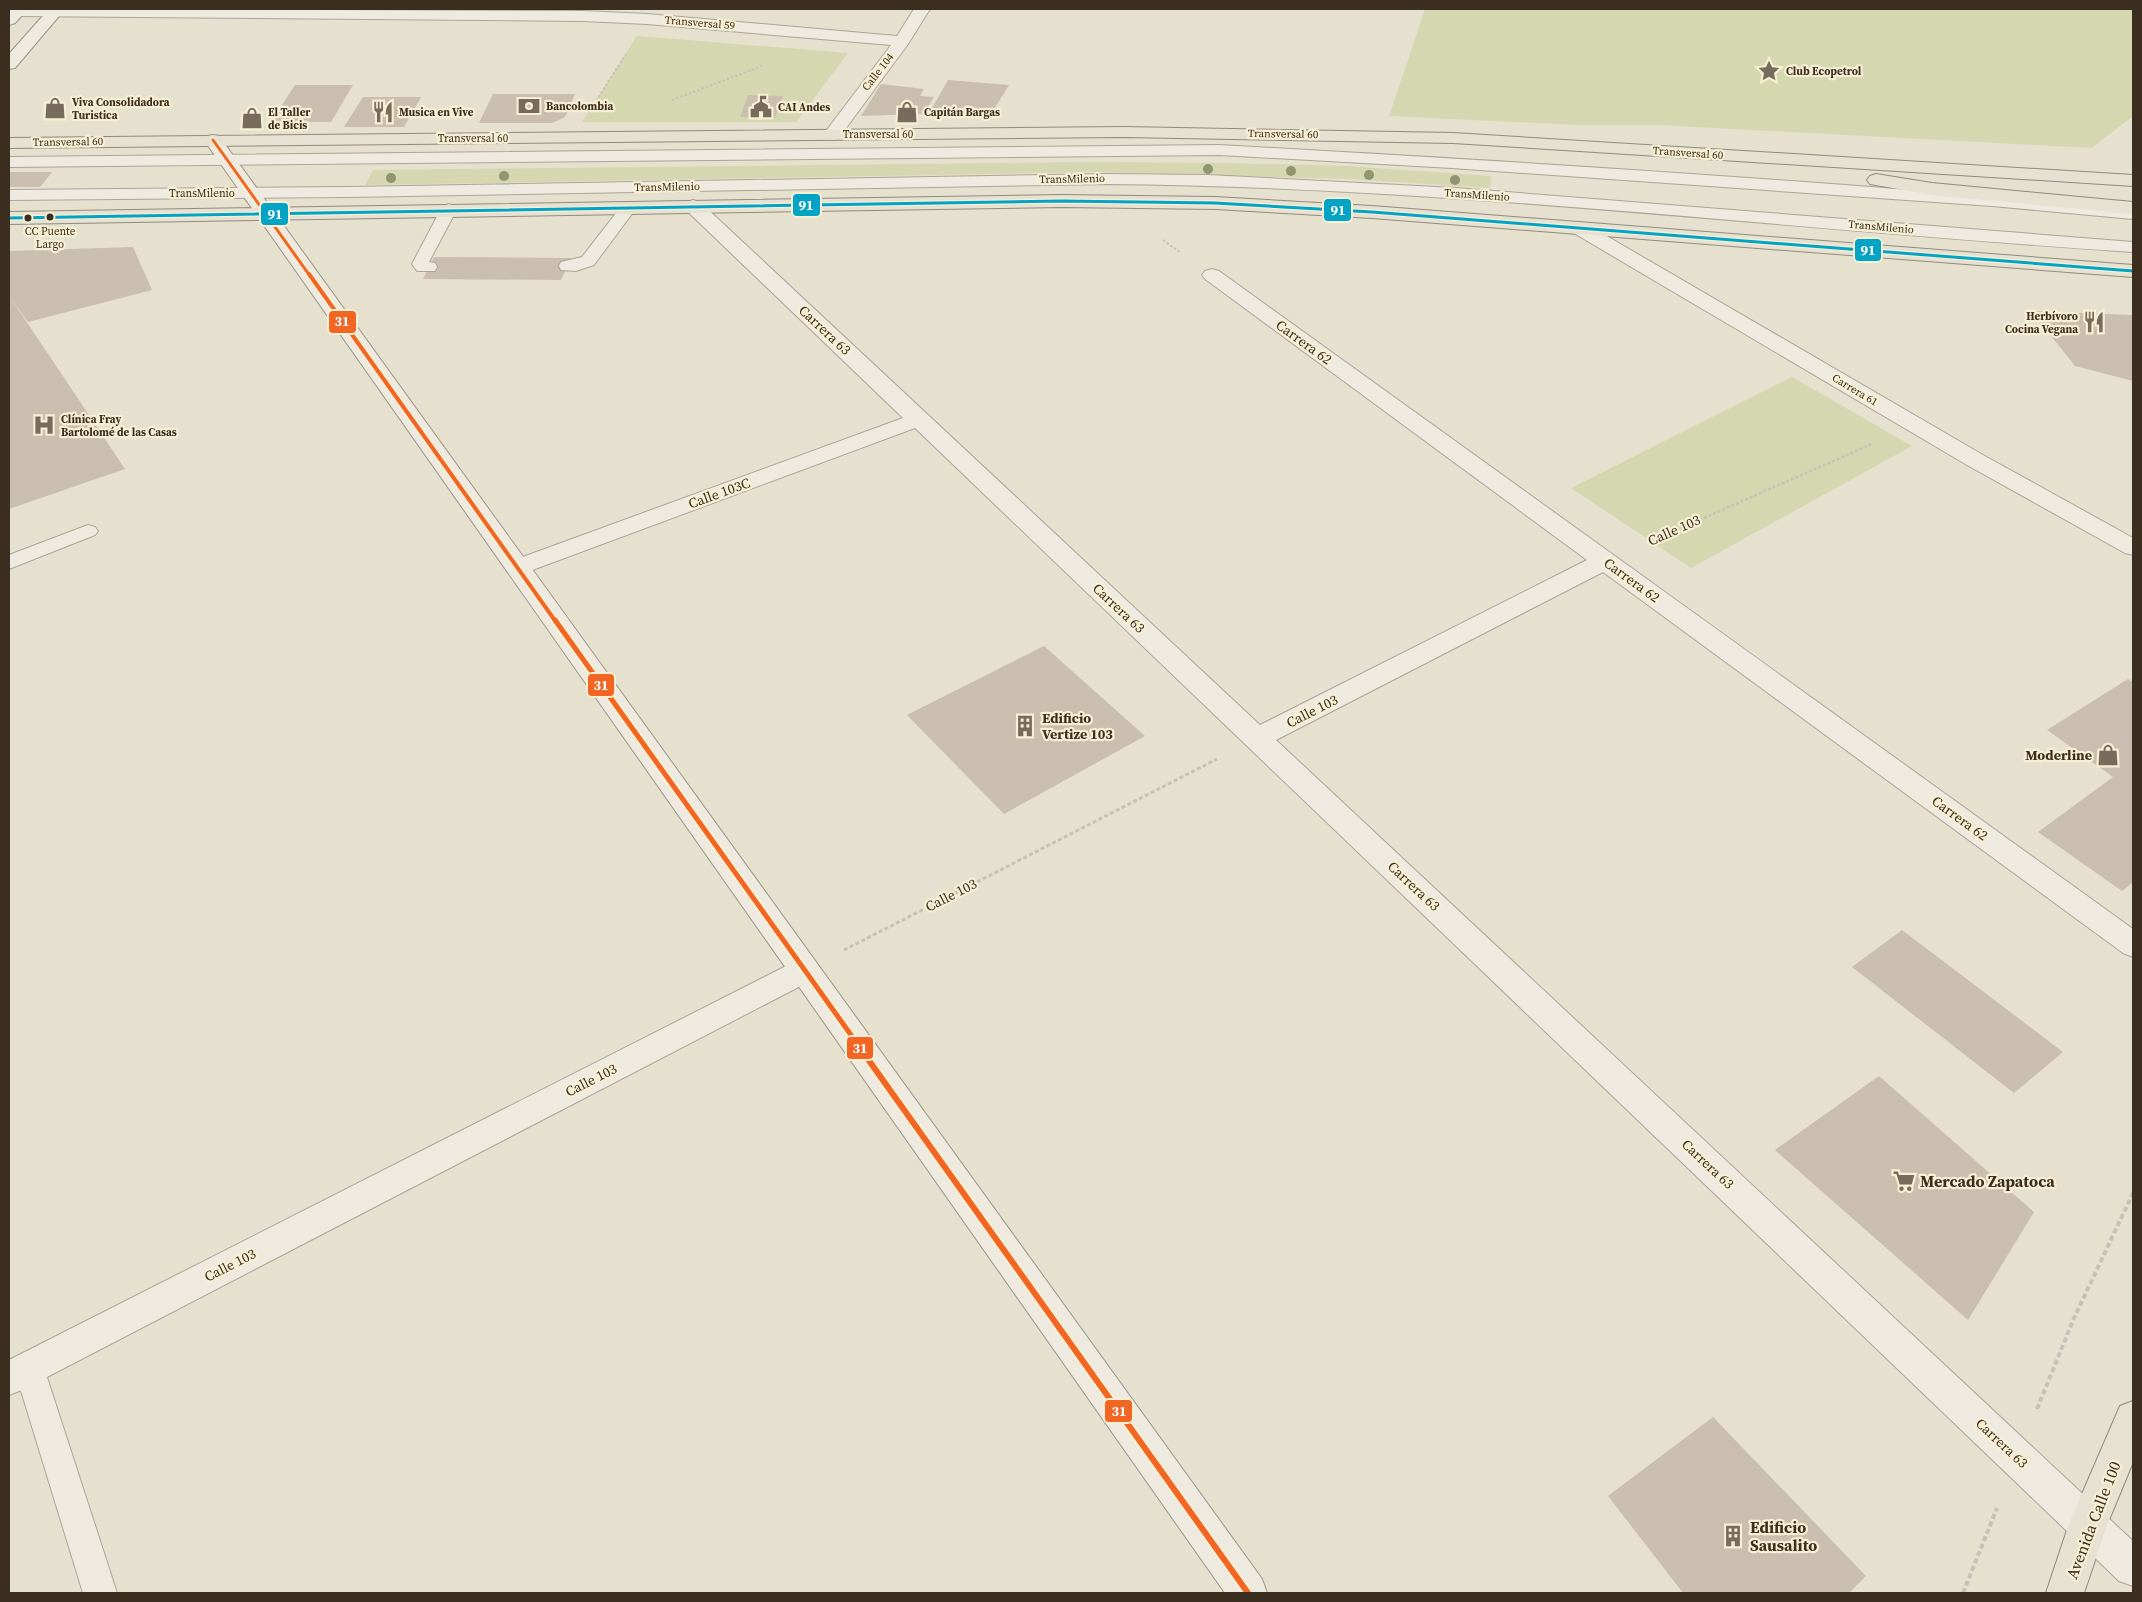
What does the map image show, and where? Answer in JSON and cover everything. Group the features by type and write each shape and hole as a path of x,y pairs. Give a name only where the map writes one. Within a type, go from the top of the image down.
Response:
{"main road":[{"name":"Transversal 60","path":"9,143 1124,132 1370,135 2133,181"},
{"name":"Transversal 60","path":"1747,157 1904,185 1992,198 2133,208"},
{"path":"9,218 257,202 449,209 1061,200 1205,203 1372,212 2133,271"},
{"name":"Avenida Calle 100","path":"2065,1593 2088,1524 2133,1419"}],"street":[{"name":"Calle 104","path":"832,135 902,41 922,9"},
{"name":"Transversal 59","path":"15,13 56,10 587,12 902,41"},
{"path":"9,64 56,10"},
{"path":"213,140 1248,1593"},
{"name":"Carrera 63","path":"693,206 2133,1567"},
{"name":"Carrera 61","path":"1579,228 1975,460 2133,548"},
{"name":"Carrera 62","path":"1212,275 2133,945"},
{"name":"Calle 103C","path":"518,567 920,419"},
{"name":"Calle 103","path":"1257,738 1605,561"},
{"name":"Calle 103","path":"19,1373 805,970"}],"lane":[{"path":"9,162 1219,150 1992,198 2133,214"},
{"name":"TransMilenio","path":"9,195 257,202 1107,178 1208,180 1456,193 2133,247"},
{"path":"567,266 576,266 588,261 629,207"},
{"path":"429,267 423,267 420,264 449,209"},
{"path":"9,562 88,531"},
{"path":"19,1373 100,1593"}],"path":[{"path":"592,107 647,19"},
{"path":"670,100 770,63"},
{"path":"1163,240 1212,275"},
{"name":"Calle 103","path":"1605,561 1875,442"},
{"name":"Calle 103","path":"805,970 1257,738"},
{"path":"1963,1593 2074,1318 2133,1193"}],"green space":[{"name":"Club Ecopetrol","path":"1425,9 2133,9 2133,116 2092,148 1659,125 1580,125 1389,116"},
{"path":"637,36 848,53 796,122 582,122"},
{"path":"1093,162 1347,166 1491,176 1490,188 1349,179 1096,172 365,185 373,170"},
{"path":"1792,377 1912,446 1691,568 1571,488"}],"building":[{"path":"948,80 1009,85 991,114 928,115"},
{"path":"881,84 924,89 920,96 934,97 924,114 861,116"},
{"path":"295,85 353,85 331,122 271,122"},
{"name":"Bancolombia","path":"493,94 575,94 565,117 552,123 479,123"},
{"name":"CAI Andes","path":"748,95 783,96 775,118 740,117"},
{"name":"Musica en Vive","path":"363,97 421,97 404,127 344,127"},
{"path":"9,172 52,172 40,187 9,187"},
{"path":"133,247 152,290 28,322 10,297 125,469 9,509 9,251"},
{"path":"434,257 571,258 561,280 423,279"},
{"path":"2031,311 2133,315 2133,381 2075,366"},
{"name":"Edificio Vertize 103","path":"1044,646 1145,736 1004,814 907,715"},
{"path":"2128,679 2133,682 2133,882 2122,891 2038,832 2113,777 2047,730"},
{"path":"1902,930 2063,1052 2014,1093 1852,967"},
{"name":"Mercado Zapatoca","path":"1879,1076 2034,1212 1968,1320 1775,1150"},
{"name":"Edificio Sausalito","path":"1713,1417 1866,1576 1849,1593 1683,1593 1608,1496"}],"transit line":[{"name":"31","path":"213,140 1248,1593"},
{"name":"91","path":"9,218 1061,201 1215,203 1372,212 2133,271"}],"place":[{"name":"Club Ecopetrol","path":"1769,71"},
{"name":"Bancolombia","path":"529,106"},
{"name":"CAI Andes","path":"761,107"},
{"name":"Viva Consolidadora Turistica","path":"55,108"},
{"name":"Musica en Vive","path":"383,112"},
{"name":"Capitán Bargas","path":"907,112"},
{"name":"El Taller de Bicis","path":"252,118"},
{"name":"CC Puente Largo","path":"50,217"},
{"name":"Herbívoro Cocina Vegana","path":"2094,322"},
{"name":"Clínica Fray Bartolomé de las Casas","path":"44,425"},
{"name":"Edificio Vertize 103","path":"1025,726"},
{"name":"Moderline","path":"2108,755"},
{"name":"Mercado Zapatoca","path":"1904,1181"},
{"name":"Edificio Sausalito","path":"1733,1536"}]}
